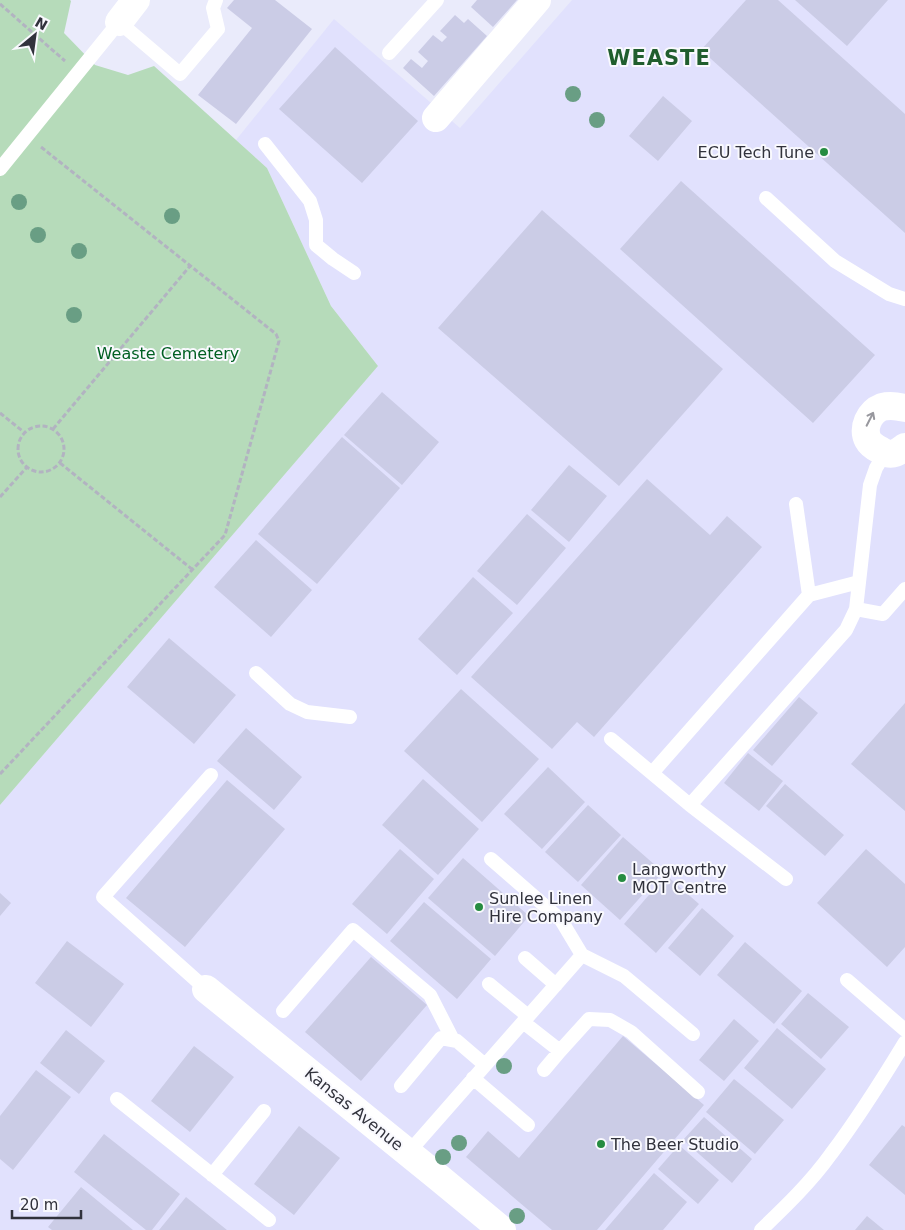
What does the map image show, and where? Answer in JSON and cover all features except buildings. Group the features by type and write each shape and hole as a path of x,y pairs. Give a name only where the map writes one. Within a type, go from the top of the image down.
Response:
{"street":[{"path":"118,22 136,0"},
{"path":"436,118 537,0"},
{"path":"895,450 876,448 868,440 867,422 873,412 882,407 894,406 905,408"},
{"name":"Kansas Avenue","path":"206,989 502,1230"}],"lane":[{"path":"0,169 118,22 180,74 218,29 213,8 216,0"},
{"path":"389,53 437,0"},
{"path":"266,144 310,201 316,220 316,245 332,259 354,272"},
{"path":"766,198 835,261 889,294 905,299"},
{"path":"690,805 846,630 856,609 870,485 876,468 895,450"},
{"path":"796,504 809,595"},
{"path":"652,773 809,595 859,582"},
{"path":"856,609 884,614 905,589"},
{"path":"256,673 290,704 307,712 350,717"},
{"path":"612,739 690,805 786,879"},
{"path":"206,989 102,897 210,775"},
{"path":"491,859 561,920 582,955 624,976 693,1034"},
{"path":"283,1010 353,930 430,995 453,1040"},
{"path":"408,1152 582,955"},
{"path":"525,958 556,984"},
{"path":"847,980 905,1030"},
{"path":"489,984 560,1051"},
{"path":"544,1070 589,1019 610,1020 631,1032 698,1092"},
{"path":"401,1086 441,1038 457,1041 485,1065"},
{"path":"761,1230 795,1197 831,1155 905,1042"},
{"path":"473,1078 528,1125"},
{"path":"117,1100 269,1220"},
{"path":"212,1175 264,1111"}],"path":[{"path":"0,4 78,72"},
{"path":"0,774 225,535 279,341 276,334 27,136"},
{"path":"53,429 190,266"},
{"path":"0,413 25,433"},
{"path":"46,426 59,434 65,448 64,456 55,468 40,472 33,470 22,461 18,446 20,439 25,433 31,428 46,426"},
{"path":"60,462 193,570"},
{"path":"0,497 27,466"}],"shaded area":[{"path":"572,0 905,0 905,1230 0,1230 0,805 378,366 331,306 267,168 236,140 334,19 460,128"}],"green space":[{"name":"Weaste Cemetery","path":"0,0 70,0 64,33 95,65 128,75 154,66 267,168 331,306 378,366 0,805"}],"place":[{"name":"ECU Tech Tune","path":"824,152"},
{"name":"Langworthy MOT Centre","path":"622,878"},
{"name":"Sunlee Linen Hire Company","path":"479,907"},
{"name":"The Beer Studio","path":"601,1144"}],"district":[{"name":"WEASTE","path":"659,58"}]}
